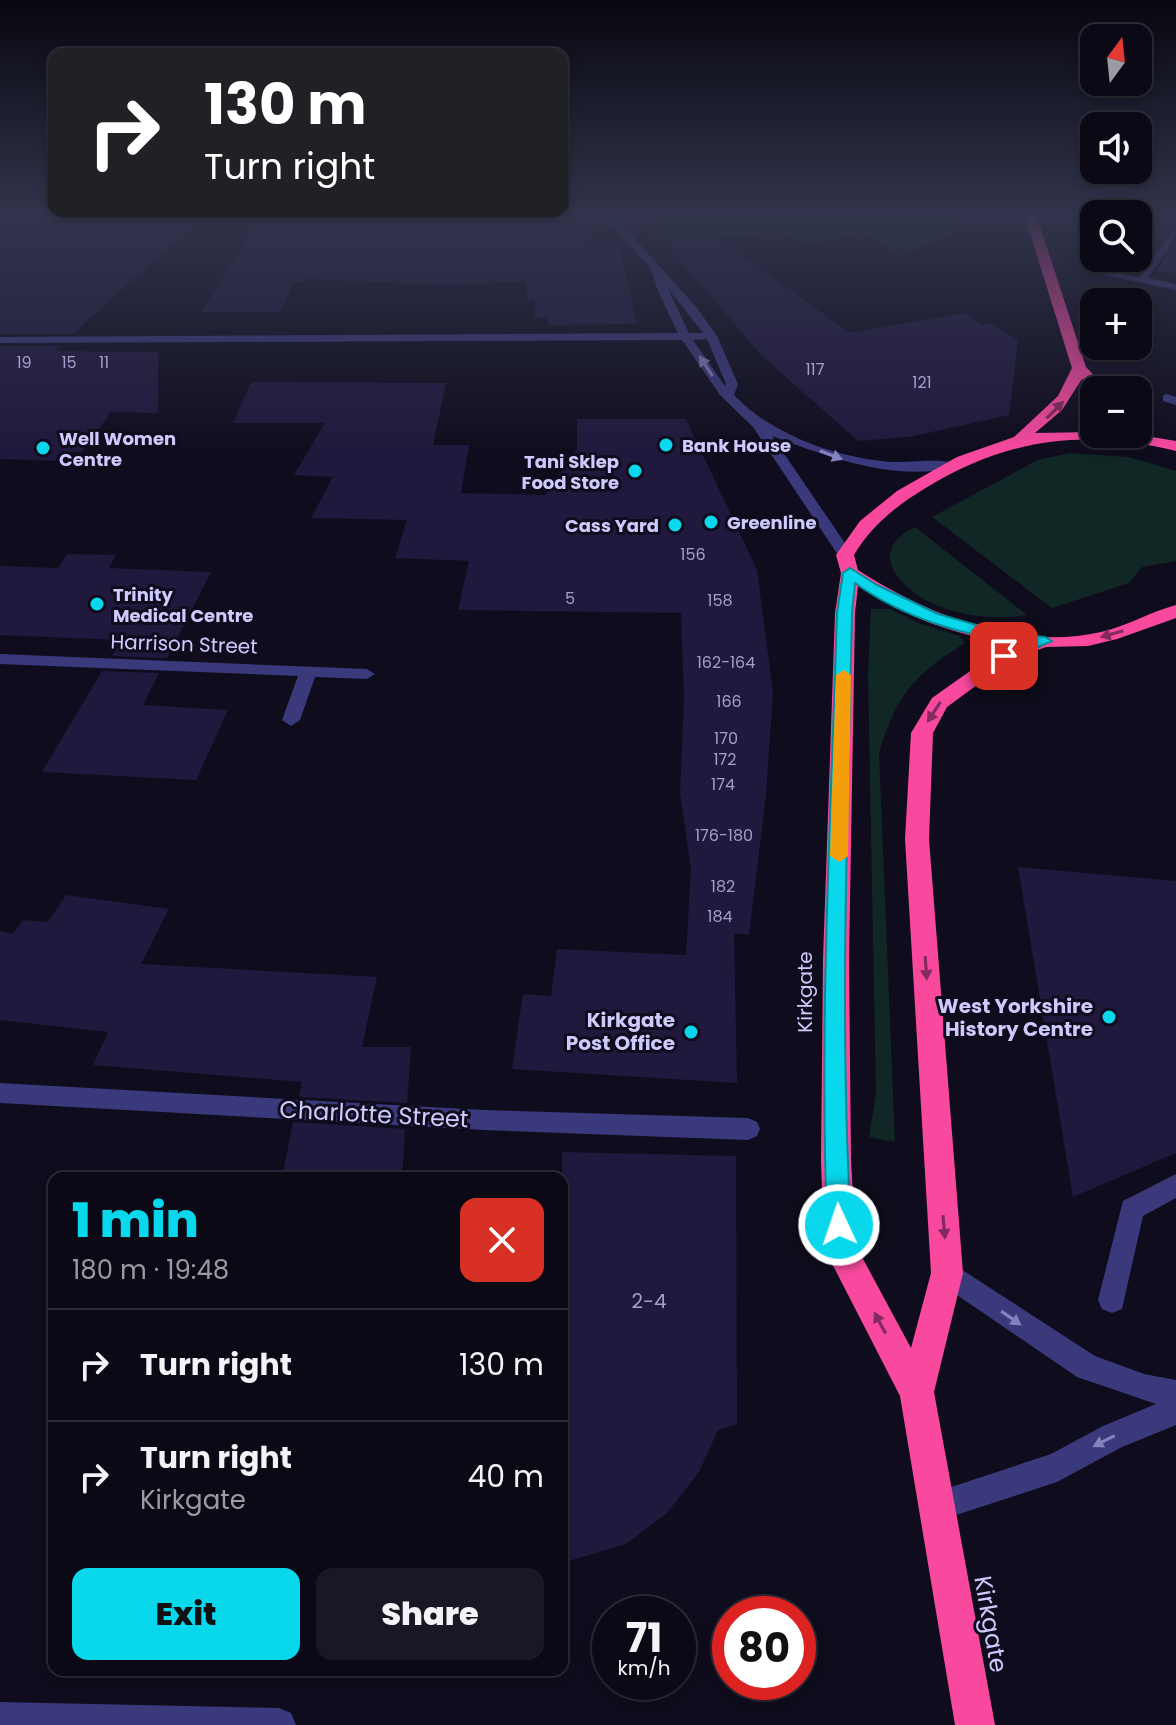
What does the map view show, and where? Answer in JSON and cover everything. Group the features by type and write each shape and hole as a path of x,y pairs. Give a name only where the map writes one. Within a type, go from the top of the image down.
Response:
{"highway":[{"path":"1056,294 1079,368 1087,376"},
{"path":"1079,368 1073,387 1051,415 1015,439 950,465 876,514 857,532 847,564 872,588 932,617 1000,636 1045,641 1111,635 1176,611"},
{"path":"1152,433 1172,445"},
{"path":"1015,439 1080,435 1172,445"},
{"name":"Kirkgate","path":"847,564 836,960 836,1161 840,1248 917,1392 975,1725"},
{"name":"Kirkgate","path":"917,1392 947,1273 917,839 922,733 939,703 965,682 1004,656 1045,641"}],"street":[{"path":"664,294 670,310 717,383 759,426 828,526 847,564"},
{"path":"678,294 711,336 732,384 728,394"},
{"path":"0,340 711,336"},
{"path":"759,426 847,461 924,468 950,465"},
{"name":"Harrison Street","path":"0,659 367,674"},
{"path":"291,720 308,672"},
{"name":"Charlotte Street","path":"0,1093 484,1120 748,1129"},
{"path":"1112,1300 1132,1209 1176,1185"},
{"path":"947,1273 1087,1367 1144,1388 1176,1394"},
{"path":"935,1507 1057,1467 1113,1436 1176,1411"},
{"path":"0,1719 279,1725"}],"green space":[{"path":"1070,453 1129,457 1176,471 1176,561 1142,567 1129,583 1052,608 932,517 1038,460"},
{"path":"915,527 1027,615 984,617 962,613 941,607 914,593 894,572 890,560 892,548 899,537"},
{"path":"871,609 890,609 921,624 960,636 965,643 932,665 909,688 892,716 879,753 895,1142 869,1137 876,1094 868,674"}],"building":[{"path":"0,294 116,294 73,334 0,334"},
{"path":"212,294 288,294 280,312 201,312"},
{"path":"527,294 630,294 637,324 548,325 547,318 535,318 535,299 527,299"},
{"path":"709,294 797,294 850,333 964,313 982,325 990,323 1018,341 1009,415 909,437 858,441 760,354"},
{"path":"0,346 59,346 54,351 158,352 158,413 111,412 82,452 65,452 58,461 0,459"},
{"path":"251,382 446,383 433,445 469,445 461,493 545,495 577,449 577,419 686,419 757,570 773,692 766,795 749,935 734,933 737,1083 512,1069 523,994 551,996 557,949 686,955 691,868 680,793 684,699 681,613 458,610 469,561 395,558 407,520 311,518 333,477 294,475 325,423 233,423"},
{"name":"Trinity Medical Centre","path":"67,554 116,555 109,568 211,572 167,658 112,656 121,640 0,635 0,566 58,568"},
{"path":"102,671 159,673 143,705 228,710 196,780 42,772"},
{"name":"West Yorkshire History Centre","path":"1018,867 1176,881 1176,1153 1073,1197"},
{"path":"66,895 169,909 141,964 377,977 362,1047 411,1047 407,1103 299,1097 302,1082 93,1065 108,1032 0,1020 0,931 13,934 23,920 48,922"},
{"path":"293,1122 405,1129 402,1172 283,1172"},
{"path":"562,1152 736,1156 737,1424 718,1430 699,1472 667,1513 626,1544 568,1561 568,1172 562,1172"}],"slow traffic":[{"path":"839,856 844,675"}],"place":[{"name":"Bank House","path":"666,445"},
{"name":"Well Women Centre","path":"43,448"},
{"name":"Tani Sklep Food Store","path":"635,471"},
{"name":"Greenline","path":"711,522"},
{"name":"Cass Yard","path":"675,525"},
{"name":"Trinity Medical Centre","path":"97,604"},
{"name":"West Yorkshire History Centre","path":"1109,1017"},
{"name":"Kirkgate Post Office","path":"691,1032"}],"route":[{"path":"839,1225 836,960 845,613 850,573 906,607 932,617 1000,636 1045,641 1004,656"}]}
